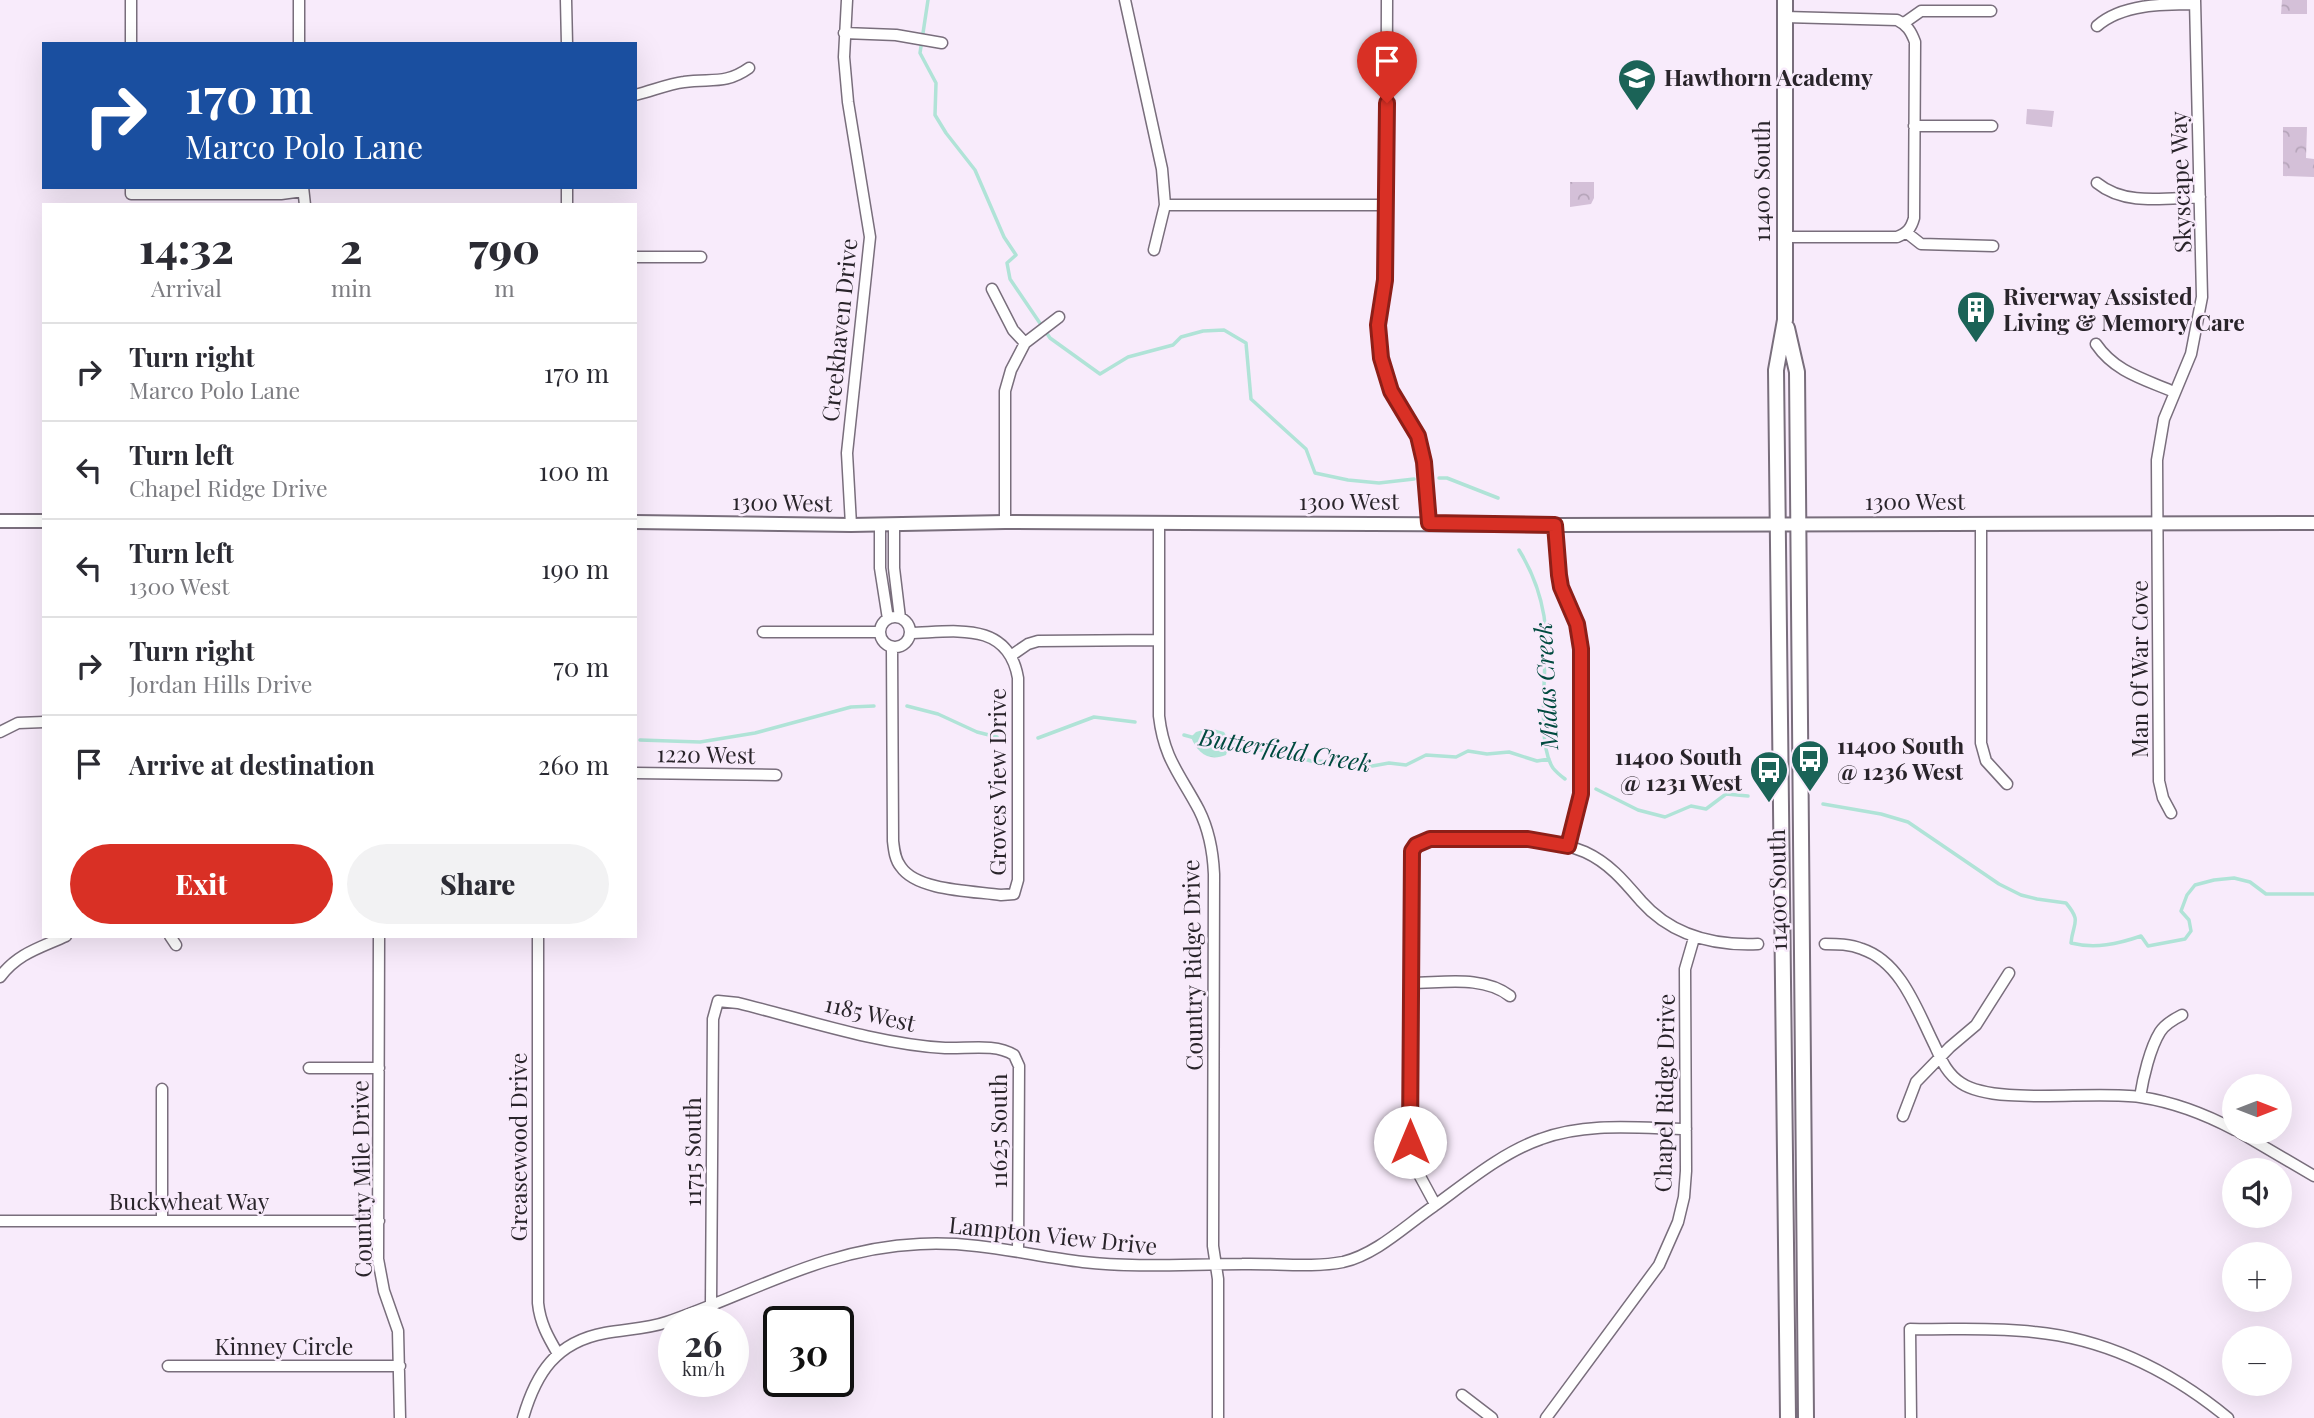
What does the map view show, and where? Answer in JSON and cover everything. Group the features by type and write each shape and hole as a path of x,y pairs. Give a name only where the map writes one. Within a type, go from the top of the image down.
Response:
{"main road":[{"name":"11400 South","path":"1785,0 1785,320 1776,370 1788,1418"},
{"name":"11400 South","path":"1785,320 1797,372 1806,1418"}],"street":[{"path":"131,0 131,42"},
{"path":"299,0 299,42"},
{"path":"566,0 567,42"},
{"name":"Creekhaven Drive","path":"847,0 844,57 848,102 870,237 847,453 851,525"},
{"path":"1125,0 1162,169 1165,205 1154,250"},
{"path":"1387,0 1385,280 1378,325 1381,358 1391,391 1418,436 1424,462 1429,523"},
{"path":"2097,26 2109,16 2123,11 2195,2"},
{"name":"Skyscape Way","path":"2158,523 2158,446 2164,419 2191,354 2202,297 2195,2"},
{"path":"1904,23 1921,11 1991,11"},
{"path":"1785,17 1897,20 1904,23 1912,33 1914,42 1914,218 1907,233 1897,237 1785,237"},
{"path":"844,33 896,36 942,43"},
{"path":"637,94 685,82 723,81 737,77 749,68"},
{"path":"1914,126 1992,126"},
{"path":"2097,183 2108,193 2123,198 2200,197"},
{"path":"131,190 281,194 303,189"},
{"path":"1165,205 1386,205"},
{"path":"1907,233 1921,244 1993,246"},
{"path":"637,257 701,257"},
{"path":"992,289 1013,330 1024,342"},
{"path":"1005,522 1005,391 1024,342 1059,317"},
{"path":"2096,344 2116,367 2174,392"},
{"path":"0,521 42,521"},
{"name":"1300 West","path":"637,522 851,525 1005,522 1555,525 2314,523"},
{"name":"Country Ridge Drive","path":"1159,523 1161,736 1177,775 1199,812 1213,852 1213,1246 1218,1279 1218,1418"},
{"path":"1981,523 1981,743 1986,761 2007,784"},
{"name":"Man Of War Cove","path":"2158,523 2159,781 2163,798 2171,813"},
{"path":"880,524 880,568 888,618"},
{"path":"894,524 894,568 900,618"},
{"path":"1555,525 1561,587 1577,624 1581,649 1581,794 1568,846"},
{"path":"888,618 900,618 907,624 909,633 902,645 892,646 885,643 880,627 888,618"},
{"path":"763,632 880,632"},
{"name":"Groves View Drive","path":"892,646 893,841 896,859 907,874 922,883 1001,895 1014,894 1018,880 1018,678 1012,655 1004,645 983,634 909,633"},
{"path":"1012,655 1028,643 1038,641 1159,640"},
{"path":"0,732 18,723 42,722"},
{"name":"1220 West","path":"637,773 776,775"},
{"path":"1435,1205 1420,1179 1412,1155 1410,859 1416,845 1430,839 1528,839 1568,846 1602,861 1626,882 1659,918 1694,938 1725,944 1758,944"},
{"path":"0,977 26,952 61,938"},
{"name":"Country Mile Drive","path":"379,938 380,1275 398,1332 400,1418"},
{"name":"Greasewood Drive","path":"538,938 538,1303 539,1317 558,1353"},
{"name":"Chapel Ridge Drive","path":"1546,1418 1646,1285 1670,1245 1684,1197 1685,969 1694,938"},
{"path":"1825,944 1862,948 1890,967 1901,981 1946,1070 1961,1083 1987,1094 2096,1094 2140,1097 2178,1106 2222,1123"},
{"path":"1903,1116 1916,1082 1976,1025 2009,973"},
{"path":"1411,983 1482,983 1498,987 1510,996"},
{"name":"1185 West","path":"718,1001 738,1003 911,1045 999,1049 1014,1055"},
{"name":"11715 South","path":"711,1304 713,1019 718,1001"},
{"path":"2140,1097 2144,1076 2160,1032 2169,1021 2182,1015"},
{"name":"11625 South","path":"1014,1055 1019,1066 1018,1250"},
{"path":"309,1068 379,1068"},
{"path":"162,1089 162,1221"},
{"name":"Lampton View Drive","path":"523,1418 537,1379 558,1353 591,1336 661,1324 819,1261 883,1247 952,1243 1117,1265 1345,1261 1382,1244 1508,1155 1541,1139 1576,1130 1686,1129"},
{"path":"2260,1144 2314,1175"},
{"name":"Buckwheat Way","path":"0,1221 379,1221"},
{"path":"1911,1418 1910,1329 2034,1332 2101,1346 2162,1371 2228,1418"},
{"name":"Kinney Circle","path":"168,1366 400,1366"},
{"path":"1462,1395 1492,1418"}],"green space":[{"path":"2282,0 2307,0 2307,14 2281,14"},
{"path":"2027,109 2054,111 2052,127 2026,124"},
{"path":"2283,127 2307,127 2306,158 2314,159 2314,177 2283,176"},
{"path":"1570,182 1594,182 1594,198 1591,204 1570,207"}],"water":[{"path":"1210,728 1224,732 1230,742 1226,755 1209,757 1200,752 1194,743 1191,737 1196,732"}],"waterway":[{"name":"Midas Creek","path":"928,0 920,53 936,83 935,115 975,170 1004,237 1016,255 1007,263 1010,279 1050,338 1100,374 1128,357 1173,345 1181,337 1203,331 1224,330 1246,343 1251,399 1306,449 1315,473 1379,483 1414,479"},
{"name":"Midas Creek","path":"1439,478 1447,478 1498,498"},
{"name":"Midas Creek","path":"1519,550 1535,582 1544,616 1543,718 1547,755 1553,768 1565,779"},
{"name":"Butterfield Creek","path":"640,740 700,742 755,733 851,707 874,706"},
{"name":"Butterfield Creek","path":"907,706 938,714 977,732 997,737"},
{"name":"Butterfield Creek","path":"1038,738 1094,717 1135,722"},
{"name":"Butterfield Creek","path":"1184,735 1195,738"},
{"name":"Butterfield Creek","path":"1227,742 1311,761 1342,762 1361,768 1389,763 1406,765 1426,755 1456,757 1468,751 1487,754 1509,752 1537,761 1549,759"},
{"name":"Midas Creek","path":"1596,789 1638,810 1665,817 1691,806 1706,809 1726,794 1748,796"},
{"name":"Midas Creek","path":"1823,804 1881,814 1908,822 1999,884 2021,895 2066,903 2075,918 2071,943 2080,945 2106,945 2141,936 2148,946 2185,939 2191,931 2189,920 2181,911 2187,895 2195,885 2214,880 2234,878 2250,882 2266,894 2314,894"}],"place":[{"name":"Hawthorn Academy","path":"1637,112"},
{"name":"Riverway Assisted Living & Memory Care","path":"1976,344"},
{"name":"11400 South @ 1236 West","path":"1810,793"},
{"name":"11400 South @ 1231 West","path":"1769,804"}],"route":[{"path":"1387,103 1385,280 1378,325 1381,358 1391,391 1418,436 1424,462 1429,523 1555,525 1561,587 1577,624 1581,649 1581,794 1568,846 1528,839 1430,839 1416,845 1412,851 1410,1142"}]}
